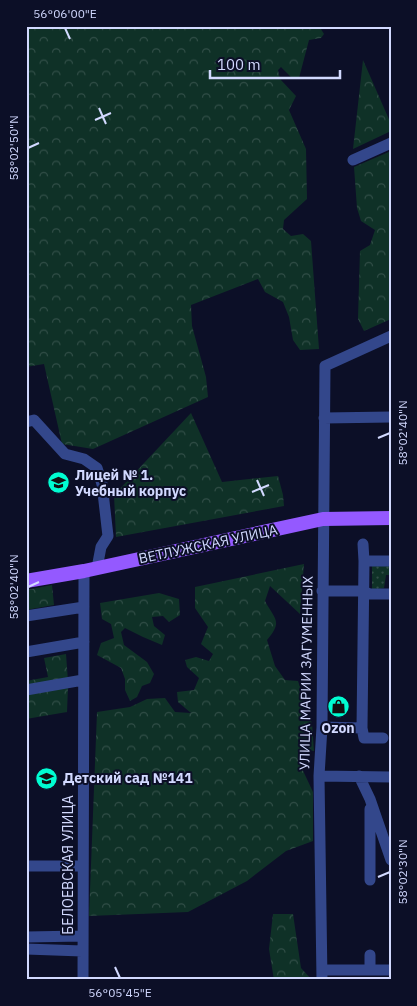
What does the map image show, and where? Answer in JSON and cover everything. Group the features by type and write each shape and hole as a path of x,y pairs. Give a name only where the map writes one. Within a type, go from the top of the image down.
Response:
{"main road":[{"name":"ВЕТЛУЖСКАЯ УЛИЦА","path":"26,581 90,570 323,519 391,518"}],"street":[{"path":"353,160 391,143"},
{"name":"УЛИЦА МАРИИ ЗАГУМЕННЫХ","path":"322,975 319,776 322,727 325,366 391,336"},
{"path":"324,418 391,417"},
{"name":"БЕЛОЕВСКАЯ УЛИЦА","path":"26,422 34,420 65,454 84,459 97,468 102,484 108,536 90,570 84,607 83,980"},
{"path":"363,544 362,728 364,738 383,738"},
{"path":"364,561 391,561"},
{"path":"322,591 363,591 370,594 391,594"},
{"path":"26,616 84,607"},
{"path":"26,652 84,642"},
{"path":"26,690 84,680"},
{"path":"322,727 362,728"},
{"path":"319,776 391,777"},
{"path":"359,776 370,800 391,860"},
{"path":"370,800 370,880"},
{"path":"26,866 83,866"},
{"path":"26,937 82,936"},
{"path":"26,949 82,952"},
{"path":"370,956 370,970"},
{"path":"322,975 370,970 391,970"}],"green space":[{"path":"26,26 319,26 324,34 321,38 309,40 299,78 293,79 281,67 278,70 280,79 296,96 289,110 306,149 307,199 284,220 283,229 291,236 303,234 311,241 319,349 300,350 293,340 289,317 283,302 265,292 258,279 191,305 192,326 206,377 208,397 93,449 62,444 44,364 26,367"},
{"path":"363,60 391,124 391,131 353,149"},
{"path":"391,151 391,319 364,331 358,319 360,251 370,245 375,230 361,221 357,208 354,167"},
{"path":"191,413 222,482 278,476 284,506 116,537 114,495"},
{"path":"304,564 300,614 270,586 265,601 276,620 275,629 267,640 275,666 285,680 298,681 312,724 314,751 300,749 298,760 313,792 313,841 286,851 247,881 188,912 89,916 97,712 130,707 147,699 165,698 175,712 191,713 178,702 177,692 194,690 199,678 187,667 185,660 196,657 209,661 213,654 201,644 208,627 195,608 195,587"},
{"path":"372,566 391,566 391,575 386,575 384,588 372,590"},
{"path":"52,585 54,605 26,610 26,590"},
{"path":"159,593 179,599 180,615 169,622 163,616 152,617 154,626 165,635 162,645 125,628 121,632 124,645 147,662 154,674 150,683 142,686 137,697 130,701 125,690 125,679 121,668 97,655 101,643 114,638 111,624 102,619 100,603"},
{"path":"66,654 68,681 26,689 26,681 48,677 44,658"},
{"path":"68,687 67,712 26,719 26,695"},
{"path":"273,914 293,914 301,968 312,980 274,980 269,949"}],"place":[{"name":"Лицей № 1. Учебный корпус","path":"59,483"},
{"name":"Ozon","path":"338,706"},
{"name":"Детский сад №141","path":"47,778"}]}
